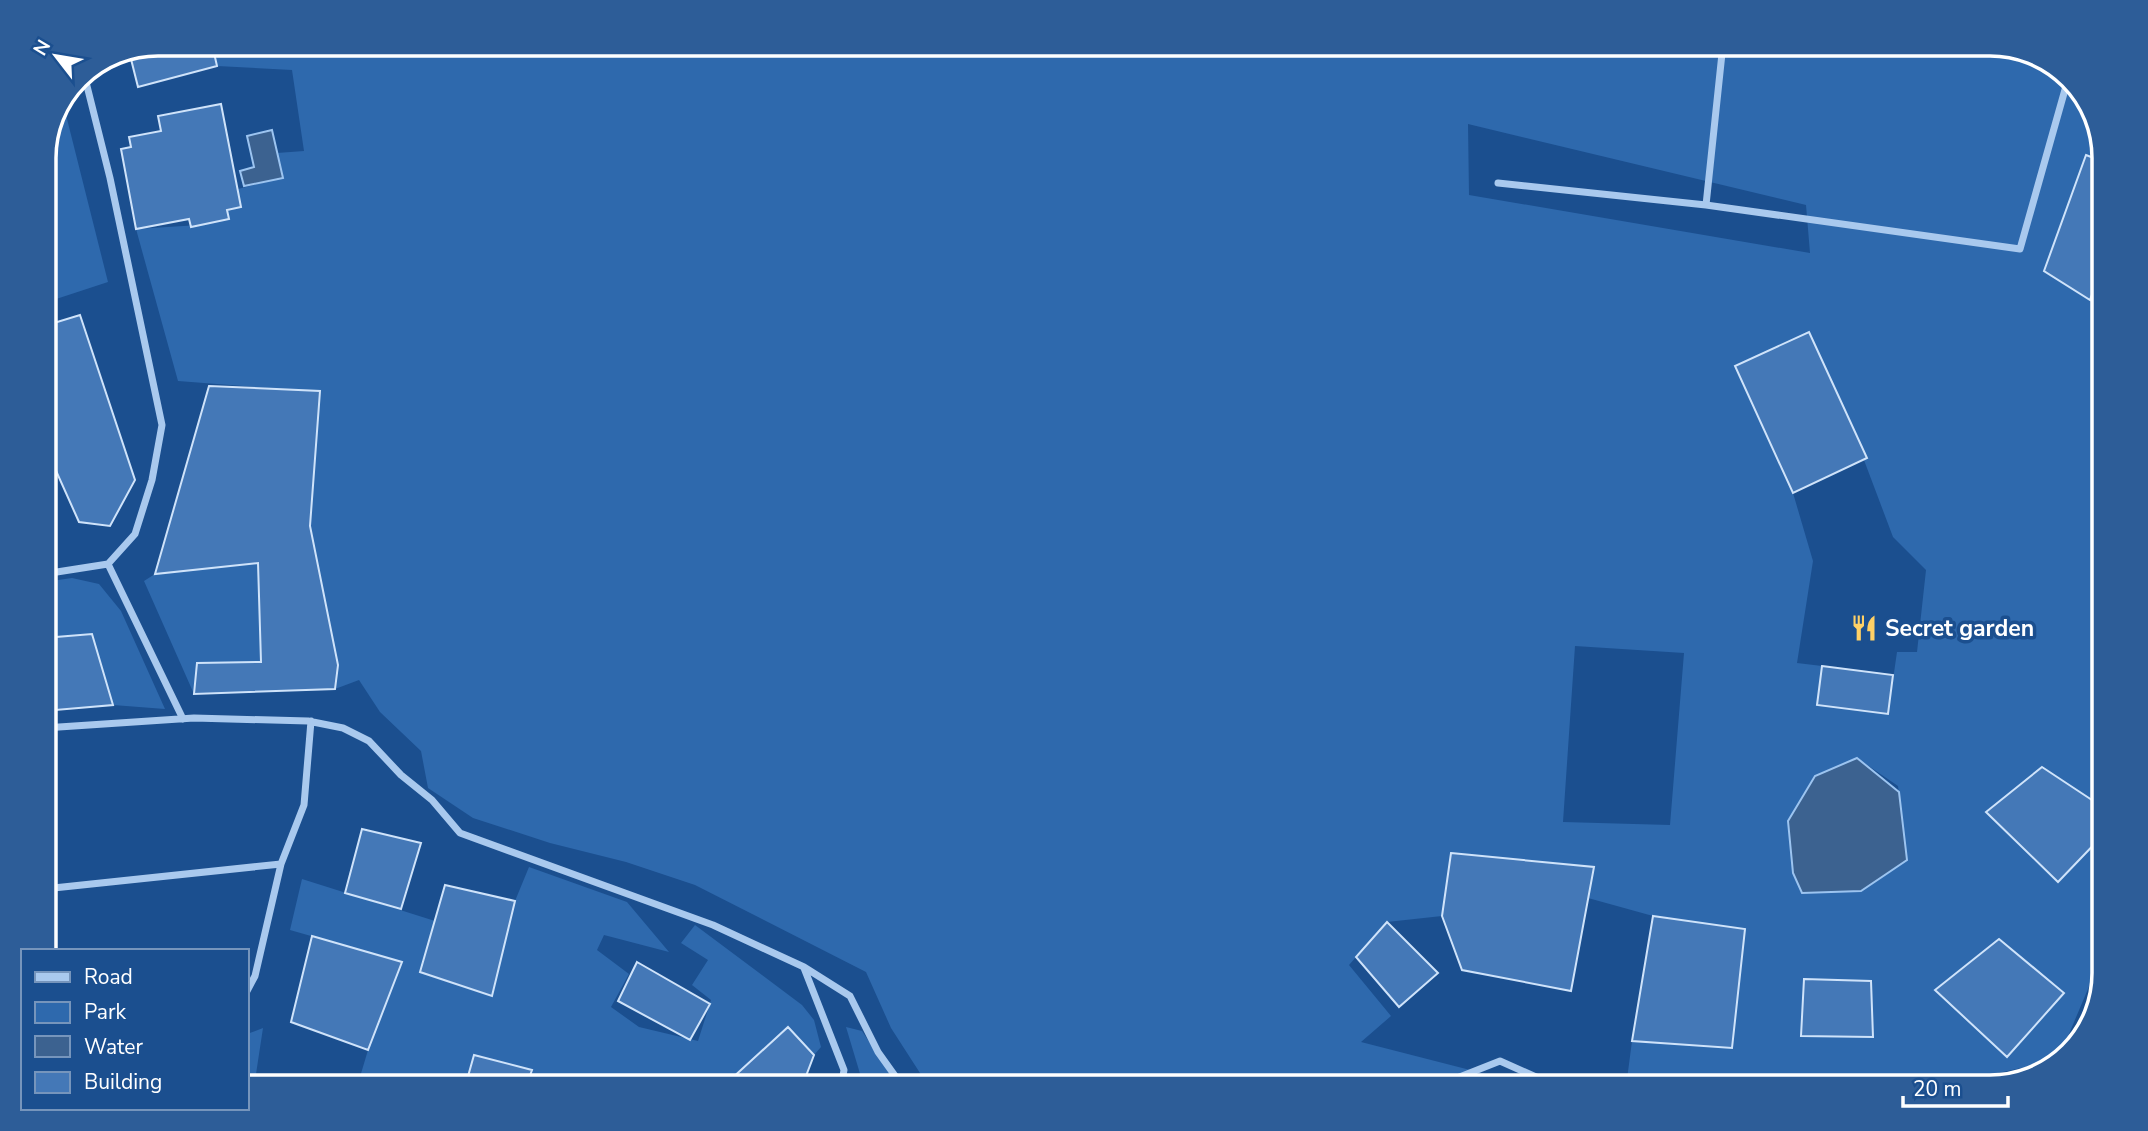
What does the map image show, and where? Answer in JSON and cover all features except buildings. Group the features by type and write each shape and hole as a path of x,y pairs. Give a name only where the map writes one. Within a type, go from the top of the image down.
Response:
{"street":[{"path":"1706,205 1722,56"},
{"path":"1498,183 1706,205 2020,249 2065,89"},
{"path":"56,572 108,564 135,534 152,480 162,425 110,178 88,91"},
{"path":"108,564 183,719"},
{"path":"56,727 183,719 311,721 343,728 369,741 401,775 432,800 460,833 713,925 804,967 850,996 878,1052 894,1075"},
{"path":"248,988 255,976 281,864 304,805 311,721"},
{"path":"56,888 281,864"},
{"path":"804,967 844,1070 843,1075"},
{"path":"1465,1075 1500,1061 1532,1075"}],"green space":[{"path":"215,56 1990,56 2023,61 2047,73 2075,101 2087,125 2092,151 2092,800 2042,767 1987,812 2058,882 2092,847 2091,981 2066,1040 2052,1054 2032,1066 1989,1075 1628,1075 1632,1041 1732,1048 1745,929 1653,916 1588,898 1594,867 1452,853 1442,916 1387,922 1349,965 1391,1016 1361,1042 1490,1075 921,1075 891,1028 866,972 695,885 473,818 428,788 421,751 380,712 359,680 335,689 338,665 310,526 320,392 178,381 136,229 199,225 229,218 227,210 241,206 238,189 282,178 277,153 304,151 292,70 217,66","holes":["1468,124 1806,205 1810,253 1469,195","1847,415 1893,537 1926,570 1917,652 1897,652 1888,714 1817,705 1822,666 1797,663 1813,561 1793,493","1575,646 1684,653 1670,825 1563,822","1857,758 1898,786 1907,860","1999,940 2064,993 2008,1057 1935,990","1804,979 1871,981 1873,1036 1801,1036"]},
{"path":"66,115 108,282 56,299 56,151 59,132"},
{"path":"258,563 261,662 198,663 194,694 144,581 155,574"},
{"path":"72,578 99,584 121,611 165,709 113,705 92,635 56,637 56,580"},
{"path":"529,867 627,902 669,952 604,935 597,950 629,974 611,1007 639,1027 698,1041 711,1000 692,985 708,960 681,943 695,925 802,1005 814,1020 821,1047 814,1055 788,1027 736,1075 530,1075 531,1070 475,1055 469,1075 361,1075 402,962 290,930 302,879 435,921 420,972 492,996 515,901"},
{"path":"846,1027 862,1031 891,1075 860,1075"},
{"path":"263,1028 256,1074 248,1073 248,1034"}],"water":[{"path":"272,130 283,178 244,186 240,171 254,167 247,136"},
{"path":"1857,758 1899,792 1907,860 1861,891 1802,893 1793,873 1788,821 1815,776"}],"place":[{"name":"Secret garden","path":"1864,628"}]}
